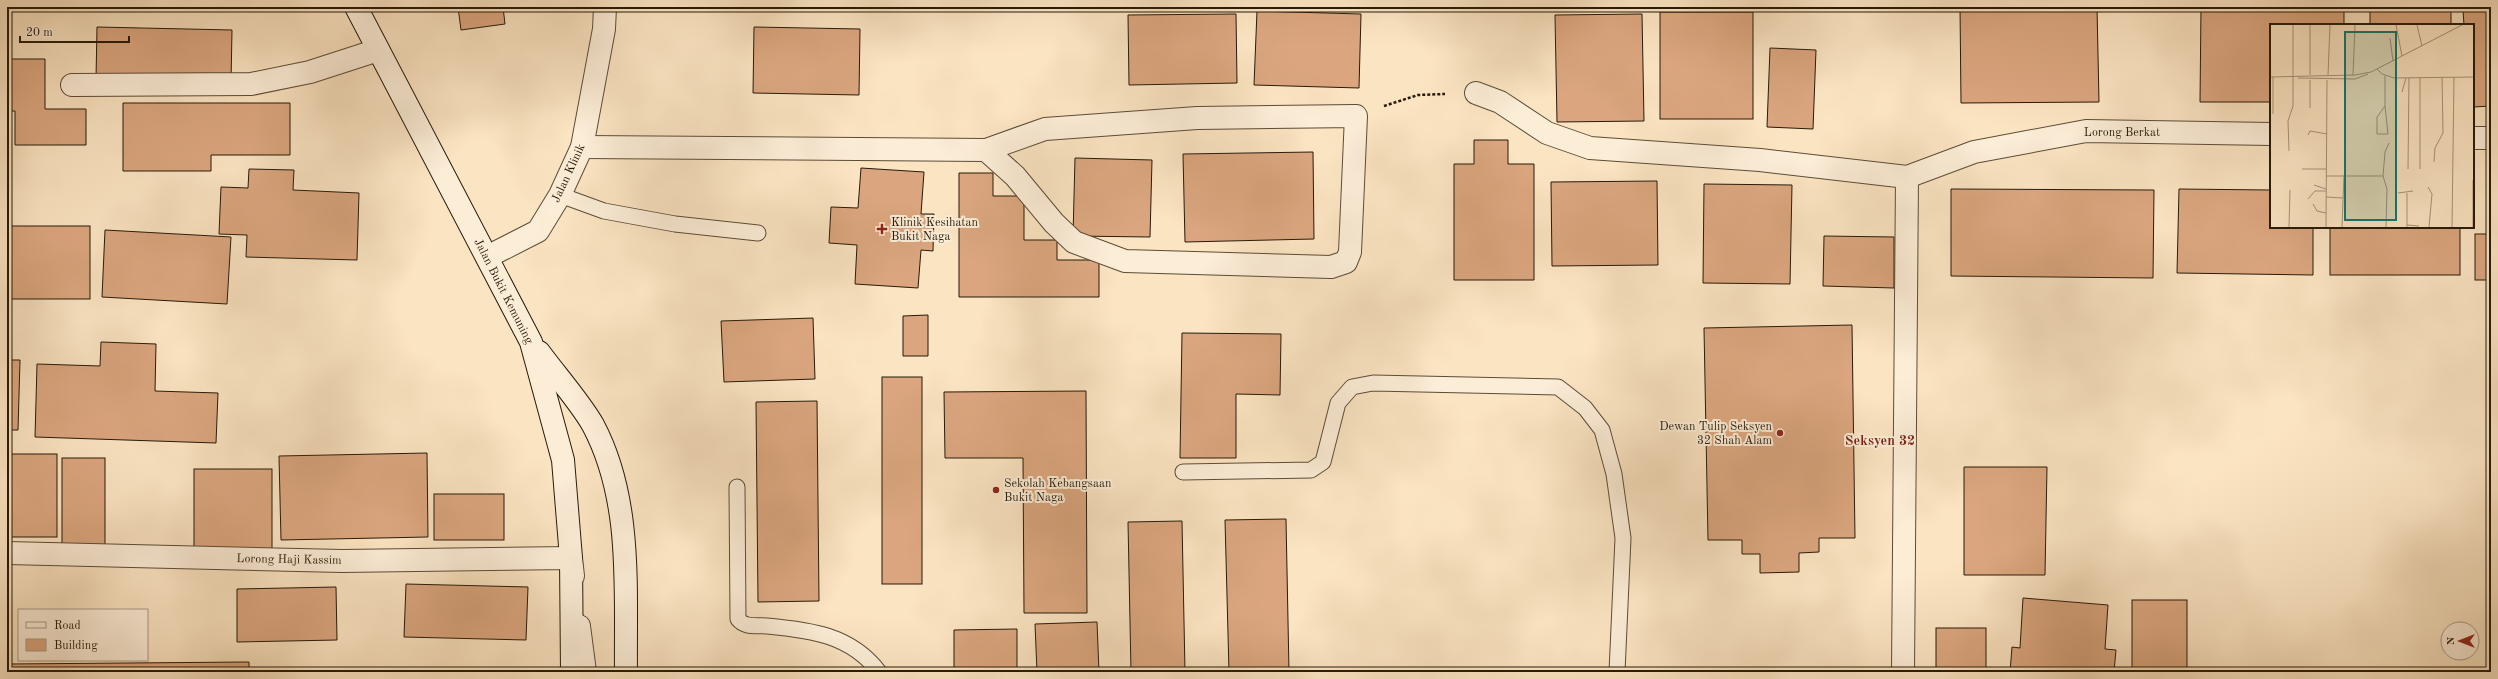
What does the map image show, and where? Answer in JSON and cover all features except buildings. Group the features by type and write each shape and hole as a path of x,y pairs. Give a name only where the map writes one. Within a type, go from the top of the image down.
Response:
{"street":[{"name":"Jalan Bukit Kemuning","path":"356,7 531,342 563,460 571,558 572,672"},
{"name":"Jalan Klinik","path":"486,257 538,231 560,194 582,147 604,29 605,7"},
{"path":"72,85 251,84 310,72 378,50"},
{"path":"1476,92 1500,102 1547,133 1590,148 1760,160 1907,177 1903,672"},
{"path":"582,147 986,150 1045,129 1197,118 1356,116 1350,252 1346,262 1331,267 1125,261 1074,242 1054,224 1015,176 986,150"},
{"name":"Lorong Berkat","path":"1907,177 1974,152 2086,130 2270,134"},
{"path":"2474,138 2491,138"},
{"path":"531,342 593,425 616,485 624,550 626,672"},
{"name":"Lorong Haji Kassim","path":"7,553 342,561 571,558"},
{"path":"571,558 585,672"}],"lane":[{"path":"560,194 604,211 675,224 758,233"},
{"path":"1183,472 1311,470 1323,462 1338,403 1352,387 1373,383 1558,387 1585,408 1602,430 1614,474 1623,538 1617,672"},
{"path":"737,487 738,619 742,624 767,626 832,637 861,652 879,672"}],"path":[{"path":"1356,116 1418,95 1476,92"}],"place":[{"name":"Klinik Kesihatan Bukit Naga","path":"882,229"},
{"name":"Dewan Tulip Seksyen 32 Shah Alam","path":"1780,433"},
{"name":"Sekolah Kebangsaan Bukit Naga","path":"996,490"}],"district":[{"name":"Seksyen 32","path":"1880,440"}]}
